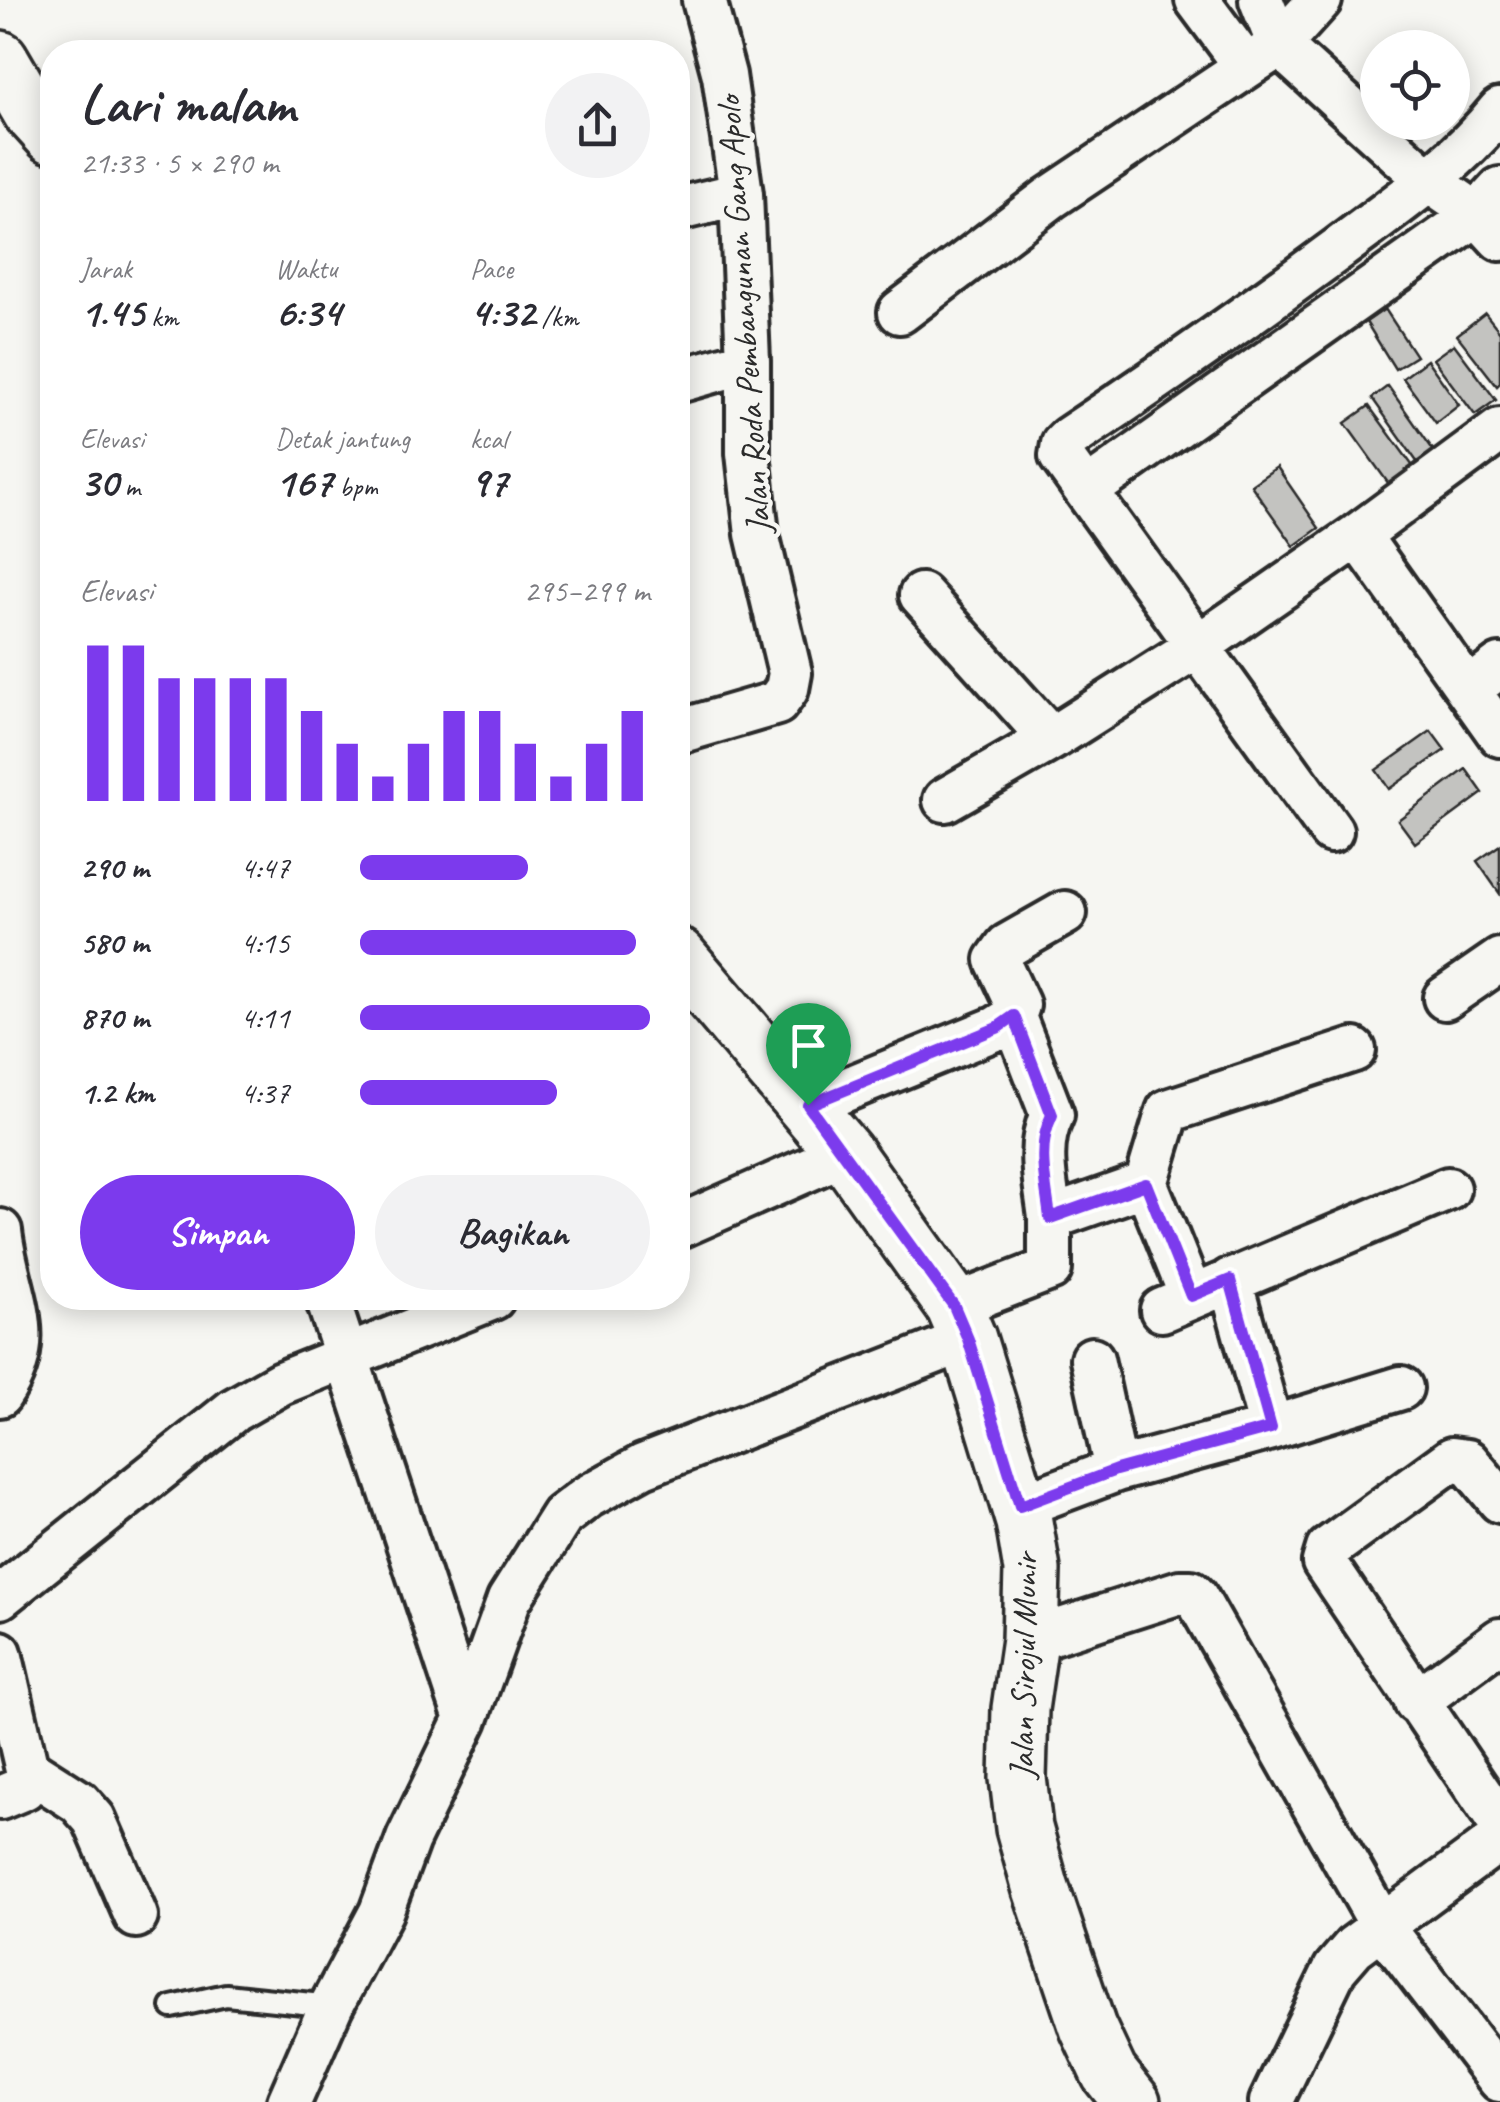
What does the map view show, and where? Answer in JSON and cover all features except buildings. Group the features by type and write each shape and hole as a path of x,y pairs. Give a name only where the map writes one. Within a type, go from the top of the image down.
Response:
{"street":[{"name":"Jalan Roda Pembangunan Gang Apolo","path":"690,729 778,703 787,689 790,673 757,534 748,453 741,194 724,75 704,0"},
{"path":"1087,490 1492,214 1429,181 1262,56 1197,0"},
{"path":"1261,0 1262,56"},
{"path":"900,312 1050,198 1262,56 1320,0"},
{"path":"0,59 40,121"},
{"path":"1331,831 1061,456 1062,444 1199,352 1429,181 1500,110"},
{"path":"690,206 741,194"},
{"path":"690,378 748,361"},
{"path":"945,800 1051,739 1198,646 1500,430"},
{"path":"1358,535 1484,678 1500,734"},
{"path":"921,595 1051,739"},
{"path":"808,1105 997,1028 1014,1016 1018,1005 998,960 1007,946 1065,913"},
{"path":"1445,998 1500,960"},
{"name":"Jalan Sirojul Munir","path":"690,970 845,1153 961,1323 1020,1506 1032,1570 1030,1640 1020,1709 1018,1778 1024,1828 1088,2028 1110,2073 1132,2102"},
{"path":"289,2102 466,1719 508,1600 562,1516 587,1497 643,1466 961,1323 1050,1269 1050,1218 1042,1157 1046,1126 1052,1115 1014,1016"},
{"path":"1271,1428 1194,1295 1146,1184 1168,1111 1354,1050"},
{"path":"690,1222 845,1153"},
{"path":"1050,1218 1146,1184"},
{"path":"1194,1295 1448,1189"},
{"path":"0,1231 22,1338 18,1362 0,1395"},
{"path":"332,1310 466,1719"},
{"path":"0,1597 234,1410 281,1383 462,1310"},
{"path":"1092,1359 1116,1470"},
{"path":"1020,1506 1116,1470 1402,1388"},
{"path":"1500,1501 1467,1461 1452,1459 1325,1554 1326,1568 1500,1823"},
{"path":"1030,1640 1180,1592 1191,1592 1382,1926 1500,2080"},
{"path":"1416,1702 1500,1640"},
{"path":"0,1653 14,1784 79,1802 94,1819 136,1916"},
{"path":"1270,2102 1336,1968 1354,1947 1500,1840"}],"lane":[{"path":"172,2008 226,1995 331,2006"}],"route":[{"path":"1014,1016 1052,1115 1046,1126 1042,1157 1050,1218 1146,1184 1191,1296 1230,1280 1271,1428 1116,1470 1020,1506 954,1306 808,1105 997,1028 1014,1016"}]}
